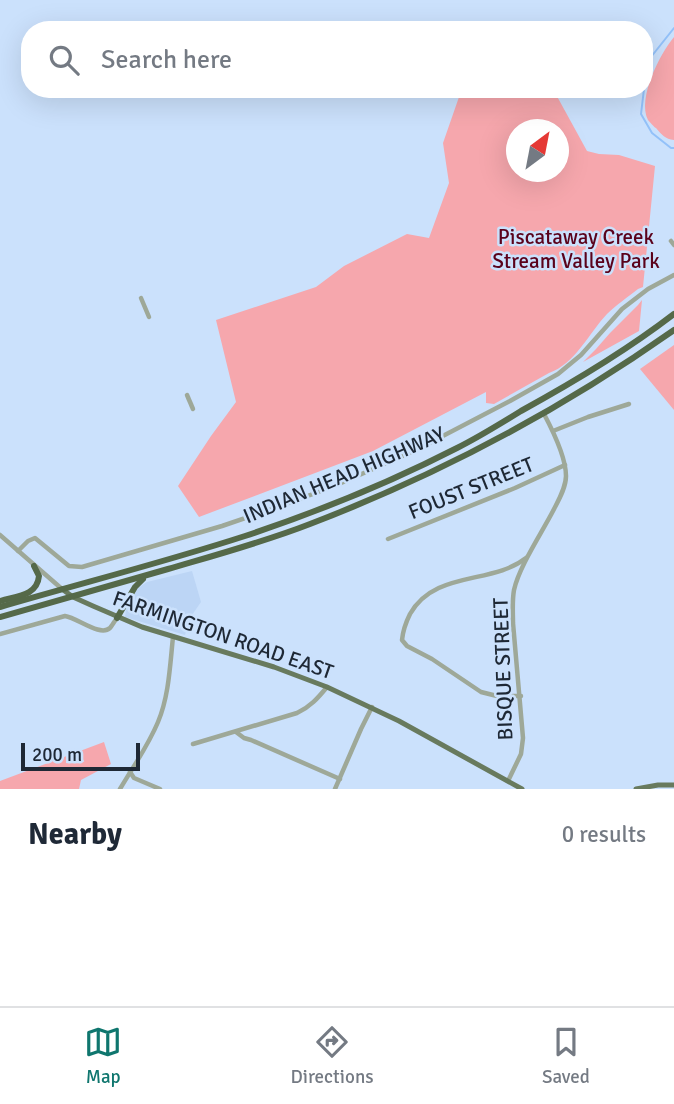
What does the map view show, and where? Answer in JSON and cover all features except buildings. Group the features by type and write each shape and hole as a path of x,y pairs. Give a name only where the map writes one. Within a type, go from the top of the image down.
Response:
{"highway":[{"name":"INDIAN HEAD HIGHWAY","path":"0,604 62,589 247,535 386,481 455,449 538,402 603,364 674,314"},
{"name":"INDIAN HEAD HIGHWAY","path":"0,617 264,540 341,512 401,486 544,414 674,330"},
{"path":"0,604 36,588 39,576 34,566"},
{"path":"117,618 139,581 168,569"}],"main road":[{"name":"FARMINGTON ROAD EAST","path":"62,589 117,618 274,667 327,687 400,721 522,789"},
{"path":"636,789 674,785"}],"street":[{"path":"18,551 35,538 68,566 82,567 222,526 307,497 449,433 558,374 581,355 622,309 648,289 674,275"},
{"path":"141,298 149,317"},
{"path":"187,394 193,409"},
{"path":"553,431 629,404"},
{"path":"544,414 565,465"},
{"name":"FOUST STREET","path":"388,539 565,465"},
{"name":"BISQUE STREET","path":"508,781 522,749 523,733 513,592 517,579 563,490 566,479 565,465"},
{"path":"0,535 62,589"},
{"path":"521,696 485,694 402,640 407,620 425,595 450,584 515,565 530,555"},
{"path":"0,634 65,617 104,631 111,627 117,618"},
{"path":"120,789 146,748 161,714 173,637"},
{"path":"193,744 289,716 307,708 327,687"},
{"path":"335,789 372,707"},
{"path":"235,731 244,738 340,779"},
{"path":"130,772 134,778 160,789"}],"shaded area":[{"path":"192,571 201,602 192,615 185,635 125,617 138,588 147,582"}],"green space":[{"path":"674,37 674,140 662,135 648,120 645,111 646,98 653,98 653,75 662,54"},
{"path":"459,98 558,98 587,151 619,155 655,166 643,287 607,314 566,363 494,404 486,403 486,392 373,451 199,517 178,486 236,402 216,320 316,287 344,266 407,234 429,238 449,183 443,143"},
{"name":"Piscataway Creek Stream Valley Park","path":"642,300 639,331 583,362 638,305"},
{"path":"674,345 674,410 640,369"},
{"path":"104,742 111,764 81,780 79,789 0,789 0,781"}],"waterway":[{"path":"653,54 674,28"},
{"path":"643,98 641,114 652,133 674,148"}]}
